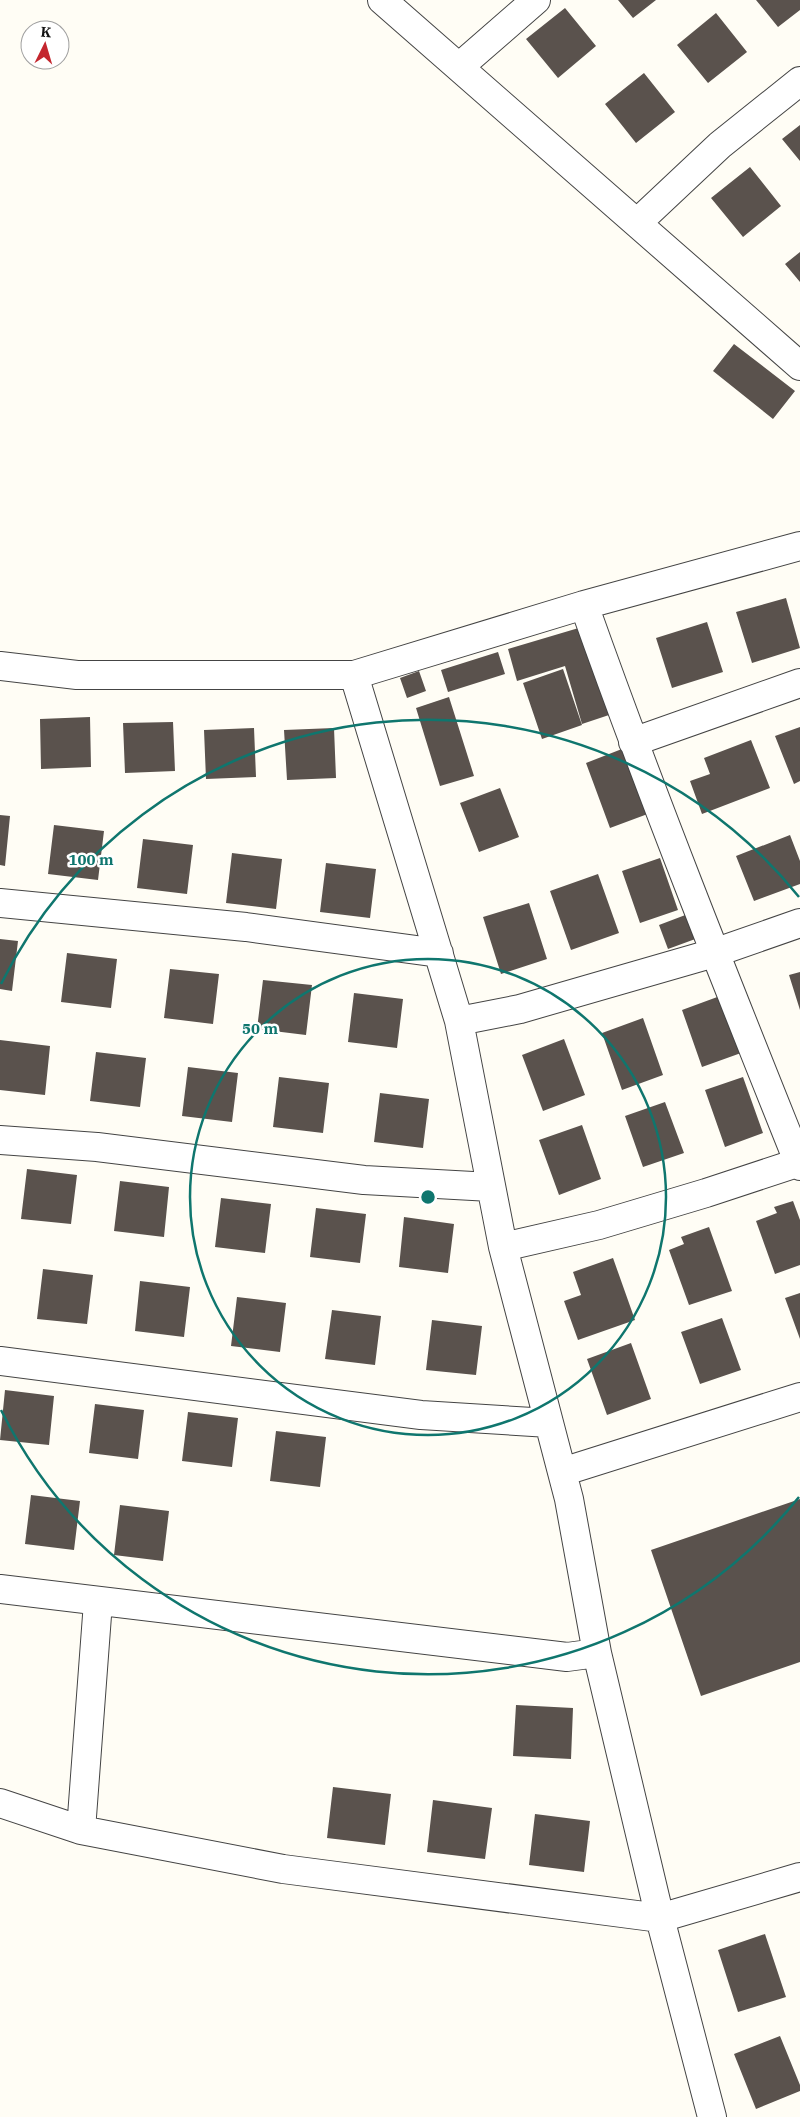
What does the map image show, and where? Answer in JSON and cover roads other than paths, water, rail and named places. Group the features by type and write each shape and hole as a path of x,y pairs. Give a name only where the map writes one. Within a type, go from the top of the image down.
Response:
{"street":[{"path":"382,0 800,366"},
{"path":"459,67 536,0"},
{"path":"637,223 720,145 800,81"},
{"path":"0,666 77,675 354,674 584,605 800,546"},
{"path":"503,1247 599,1225 800,1163 714,953 633,742 584,605"},
{"path":"354,674 459,1021 503,1247 562,1472 597,1653 660,1918 712,2117"},
{"path":"633,742 800,683"},
{"path":"0,903 246,927 439,953"},
{"path":"459,1021 520,1009 714,953 800,923"},
{"path":"0,1140 97,1148 364,1180 491,1187"},
{"path":"0,1361 421,1415 549,1423"},
{"path":"562,1472 800,1397"},
{"path":"0,1589 567,1657 597,1653"},
{"path":"81,1830 98,1602"},
{"path":"0,1803 81,1830 283,1869 660,1918 800,1877"}]}
